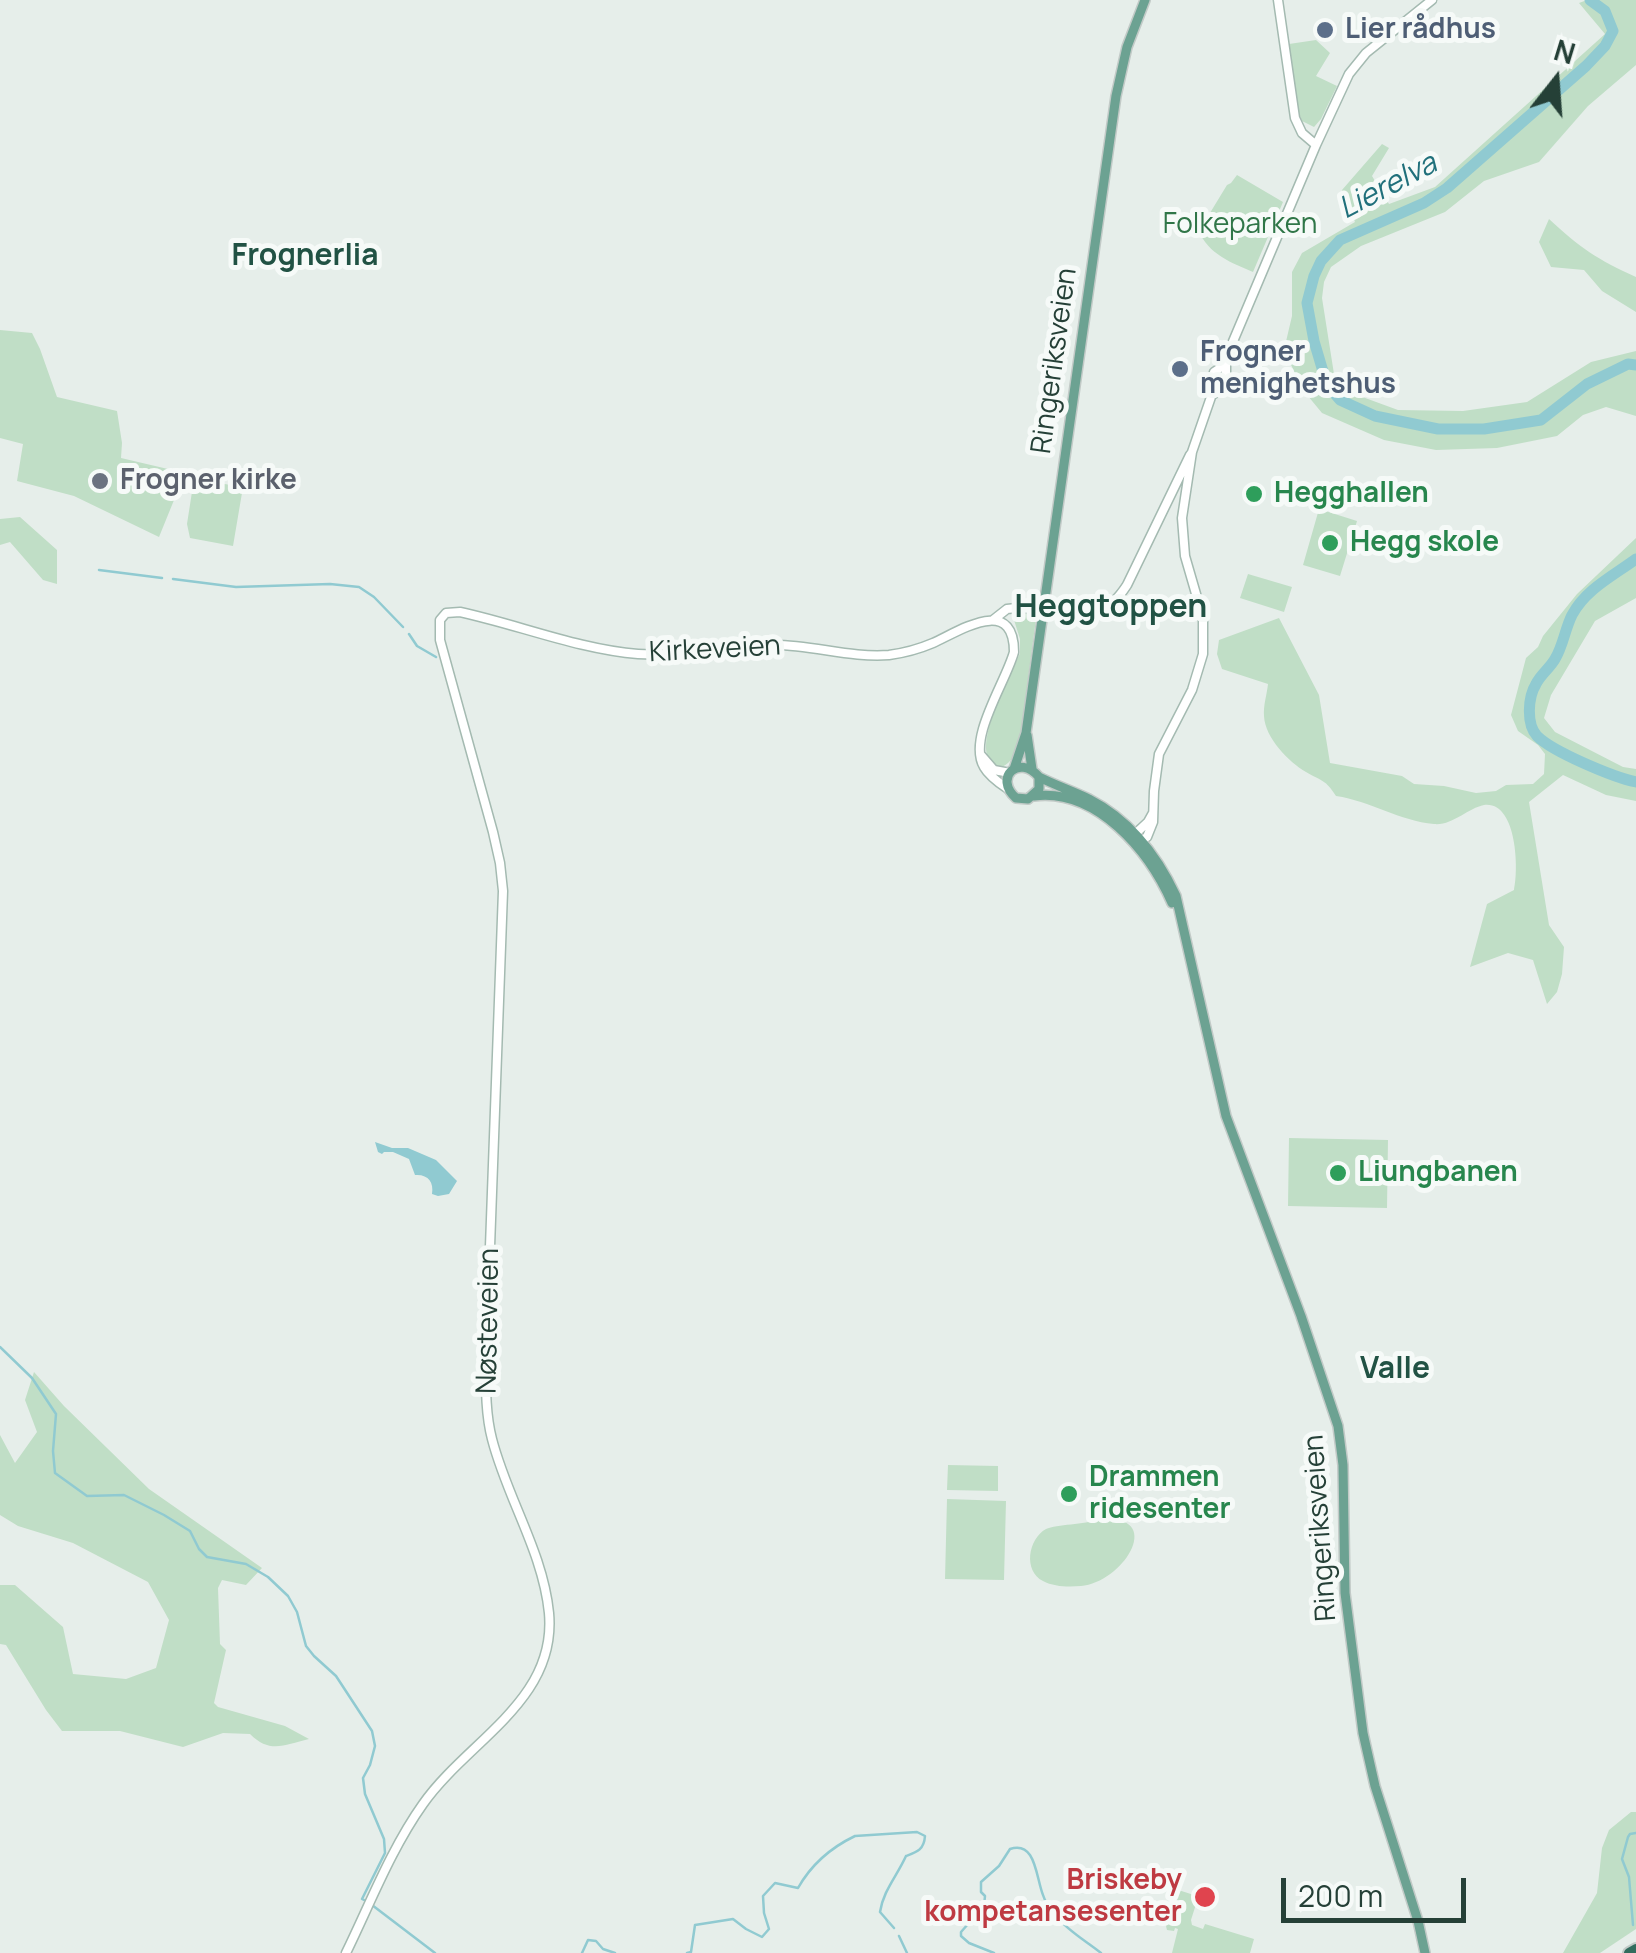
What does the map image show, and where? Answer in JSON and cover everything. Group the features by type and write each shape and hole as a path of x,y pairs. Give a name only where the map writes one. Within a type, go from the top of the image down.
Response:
{"highway":[{"path":"1629,1953 1636,1949"}],"main road":[{"name":"Ringeriksveien","path":"1012,771 1026,733 1116,96 1127,47 1144,0"},
{"path":"1278,0 1295,118 1306,138 1318,140"},
{"path":"1137,838 1151,828 1159,754 1192,690 1203,654 1203,618 1182,532 1192,452 1218,380 1214,372 1222,369 1352,68 1432,0"},
{"path":"1005,626 1016,608 1083,613 1099,612 1115,602 1192,452"},
{"name":"Kirkeveien","path":"440,622 446,613 460,612 636,654 779,645 878,655 919,649 1016,608"},
{"path":"981,755 994,770 1012,771 1022,766 1035,773 1039,787 1034,796 1016,798 980,759 982,734 1014,652 1005,626 993,620"},
{"name":"Nøsteveien","path":"346,1953 422,1805 446,1775 524,1698 543,1662 549,1634 540,1571 488,1422 486,1356 503,891 493,832 440,640 440,622"},
{"name":"Ringeriksveien","path":"1026,733 1035,773 1120,818 1137,838 1179,914 1226,1116 1338,1426 1346,1603 1364,1733 1422,1953"},
{"path":"1008,789 1012,771"},
{"name":"Ringeriksveien","path":"1034,796 1052,796 1086,807 1137,838"}],"green space":[{"path":"1636,0 1636,65 1588,106 1539,162 1484,181 1445,212 1361,246 1331,267 1322,298 1334,374 1357,395 1398,410 1463,411 1527,402 1591,362 1636,351 1636,416 1606,407 1583,415 1557,436 1497,448 1436,450 1384,440 1322,413 1303,390 1284,350 1292,316 1292,272 1302,253 1355,222 1342,190 1382,144 1389,148 1372,176 1389,204 1435,187 1605,34 1579,3"},
{"path":"1316,40 1330,53 1316,76 1337,86 1314,127 1302,121 1299,114 1289,44"},
{"name":"Folkeparken","path":"1237,175 1283,202 1253,272 1215,252 1199,231"},
{"path":"1549,219 1590,252 1636,277 1636,312 1602,291 1584,270 1551,267 1539,242"},
{"path":"0,330 32,333 57,397 117,411 121,458 185,473 159,537 74,496 17,481 23,444 0,438"},
{"path":"194,479 243,487 233,546 190,538 187,524"},
{"name":"Hegg skole","path":"1319,509 1357,521 1340,576 1303,565"},
{"path":"20,517 57,550 57,584 43,580 10,542 0,545 0,519"},
{"path":"1636,538 1636,598 1595,621 1551,695 1544,718 1555,732 1623,767 1636,769 1636,801 1606,795 1563,775 1529,802 1549,925 1564,947 1557,992 1547,1004 1533,960 1508,953 1470,967 1487,904 1514,890 1513,838 1503,814 1484,805 1434,824 1336,796 1279,749 1265,724 1268,684 1222,669 1217,654 1219,640 1279,618 1319,695 1330,763 1402,776 1414,784 1476,793 1496,791 1506,785 1533,784 1544,774 1545,754 1518,731 1511,715 1526,658 1577,594"},
{"path":"1248,574 1292,587 1284,612 1240,598"},
{"path":"1020,611 1037,611 1020,740 1011,759 1002,767 989,759 987,737 1020,653 1014,620"},
{"name":"Liungbanen","path":"1289,1138 1388,1140 1387,1208 1288,1206"},
{"path":"34,1372 149,1489 262,1568 246,1585 222,1580 218,1588 220,1644 226,1650 214,1703 285,1726 309,1739 271,1746 250,1734 223,1733 183,1747 120,1731 62,1731 46,1710 6,1645 0,1644 0,1585 15,1585 63,1627 73,1674 126,1679 156,1668 169,1620 148,1582 73,1543 18,1526 0,1515 0,1435 15,1463 37,1432 25,1400"},
{"path":"948,1465 998,1466 998,1491 947,1490"},
{"path":"947,1499 1006,1501 1004,1580 945,1579"},
{"path":"1099,1519 1120,1520 1131,1526 1135,1537 1132,1549 1112,1573 1097,1582 1076,1586 1052,1584 1037,1576 1030,1555 1040,1534 1051,1527"},
{"path":"1636,1812 1636,1929 1600,1953 1563,1953 1597,1893 1602,1848 1609,1830"},
{"path":"1172,1888 1194,1895 1197,1901 1192,1925 1203,1929 1205,1924 1254,1939 1250,1953 1172,1953 1178,1929 1167,1930 1166,1923 1173,1901"}],"water":[{"path":"375,1142 408,1148 436,1160 457,1181 449,1194 432,1194 429,1180 415,1175 409,1159 393,1152 378,1152"}],"waterway":[{"name":"Lierelva","path":"1590,0 1605,11 1613,31 1605,46 1447,188 1424,203 1340,240 1321,261 1307,303 1327,385 1340,400 1375,416 1438,429 1484,429 1541,420 1587,384 1628,364 1636,365"},
{"name":"Lierelva","path":"1636,559 1578,606 1558,654 1533,689 1529,710 1533,731 1545,742 1584,763 1636,782"},
{"path":"99,570 162,578"},
{"path":"173,579 236,587 359,587 403,627"},
{"path":"409,634 417,646 436,657"},
{"path":"0,1347 32,1378 56,1414 55,1473 87,1496 124,1495 164,1515 190,1531 207,1557 246,1564 288,1596 297,1612 306,1646 336,1676 372,1731 375,1746 363,1778 385,1853 362,1899 366,1901"},
{"path":"687,1953 691,1952 695,1925 733,1919 762,1937 769,1929 763,1896 775,1883 798,1888 829,1852 855,1836 917,1832 925,1836 923,1844 917,1852 906,1856 880,1912 894,1928"},
{"path":"1633,1925 1629,1877 1622,1859 1628,1837 1636,1833"},
{"path":"994,1953 969,1943 961,1932 984,1906 981,1882 1010,1849 1019,1848 1034,1862 1044,1898 1054,1914 1101,1953"},
{"path":"372,1905 435,1953"},
{"path":"899,1936 907,1953"},
{"path":"582,1953 588,1940 615,1953"}],"place":[{"name":"Lier rådhus","path":"1325,30"},
{"name":"Frogner menighetshus","path":"1180,369"},
{"name":"Frogner kirke","path":"100,481"},
{"name":"Hegghallen","path":"1254,494"},
{"name":"Hegg skole","path":"1330,543"},
{"name":"Liungbanen","path":"1338,1173"},
{"name":"Drammen ridesenter","path":"1069,1494"},
{"name":"Briskeby kompetansesenter","path":"1205,1897"}],"district":[{"name":"Frognerlia","path":"305,257"},
{"name":"Heggtoppen","path":"1111,608"},
{"name":"Valle","path":"1395,1370"}]}
